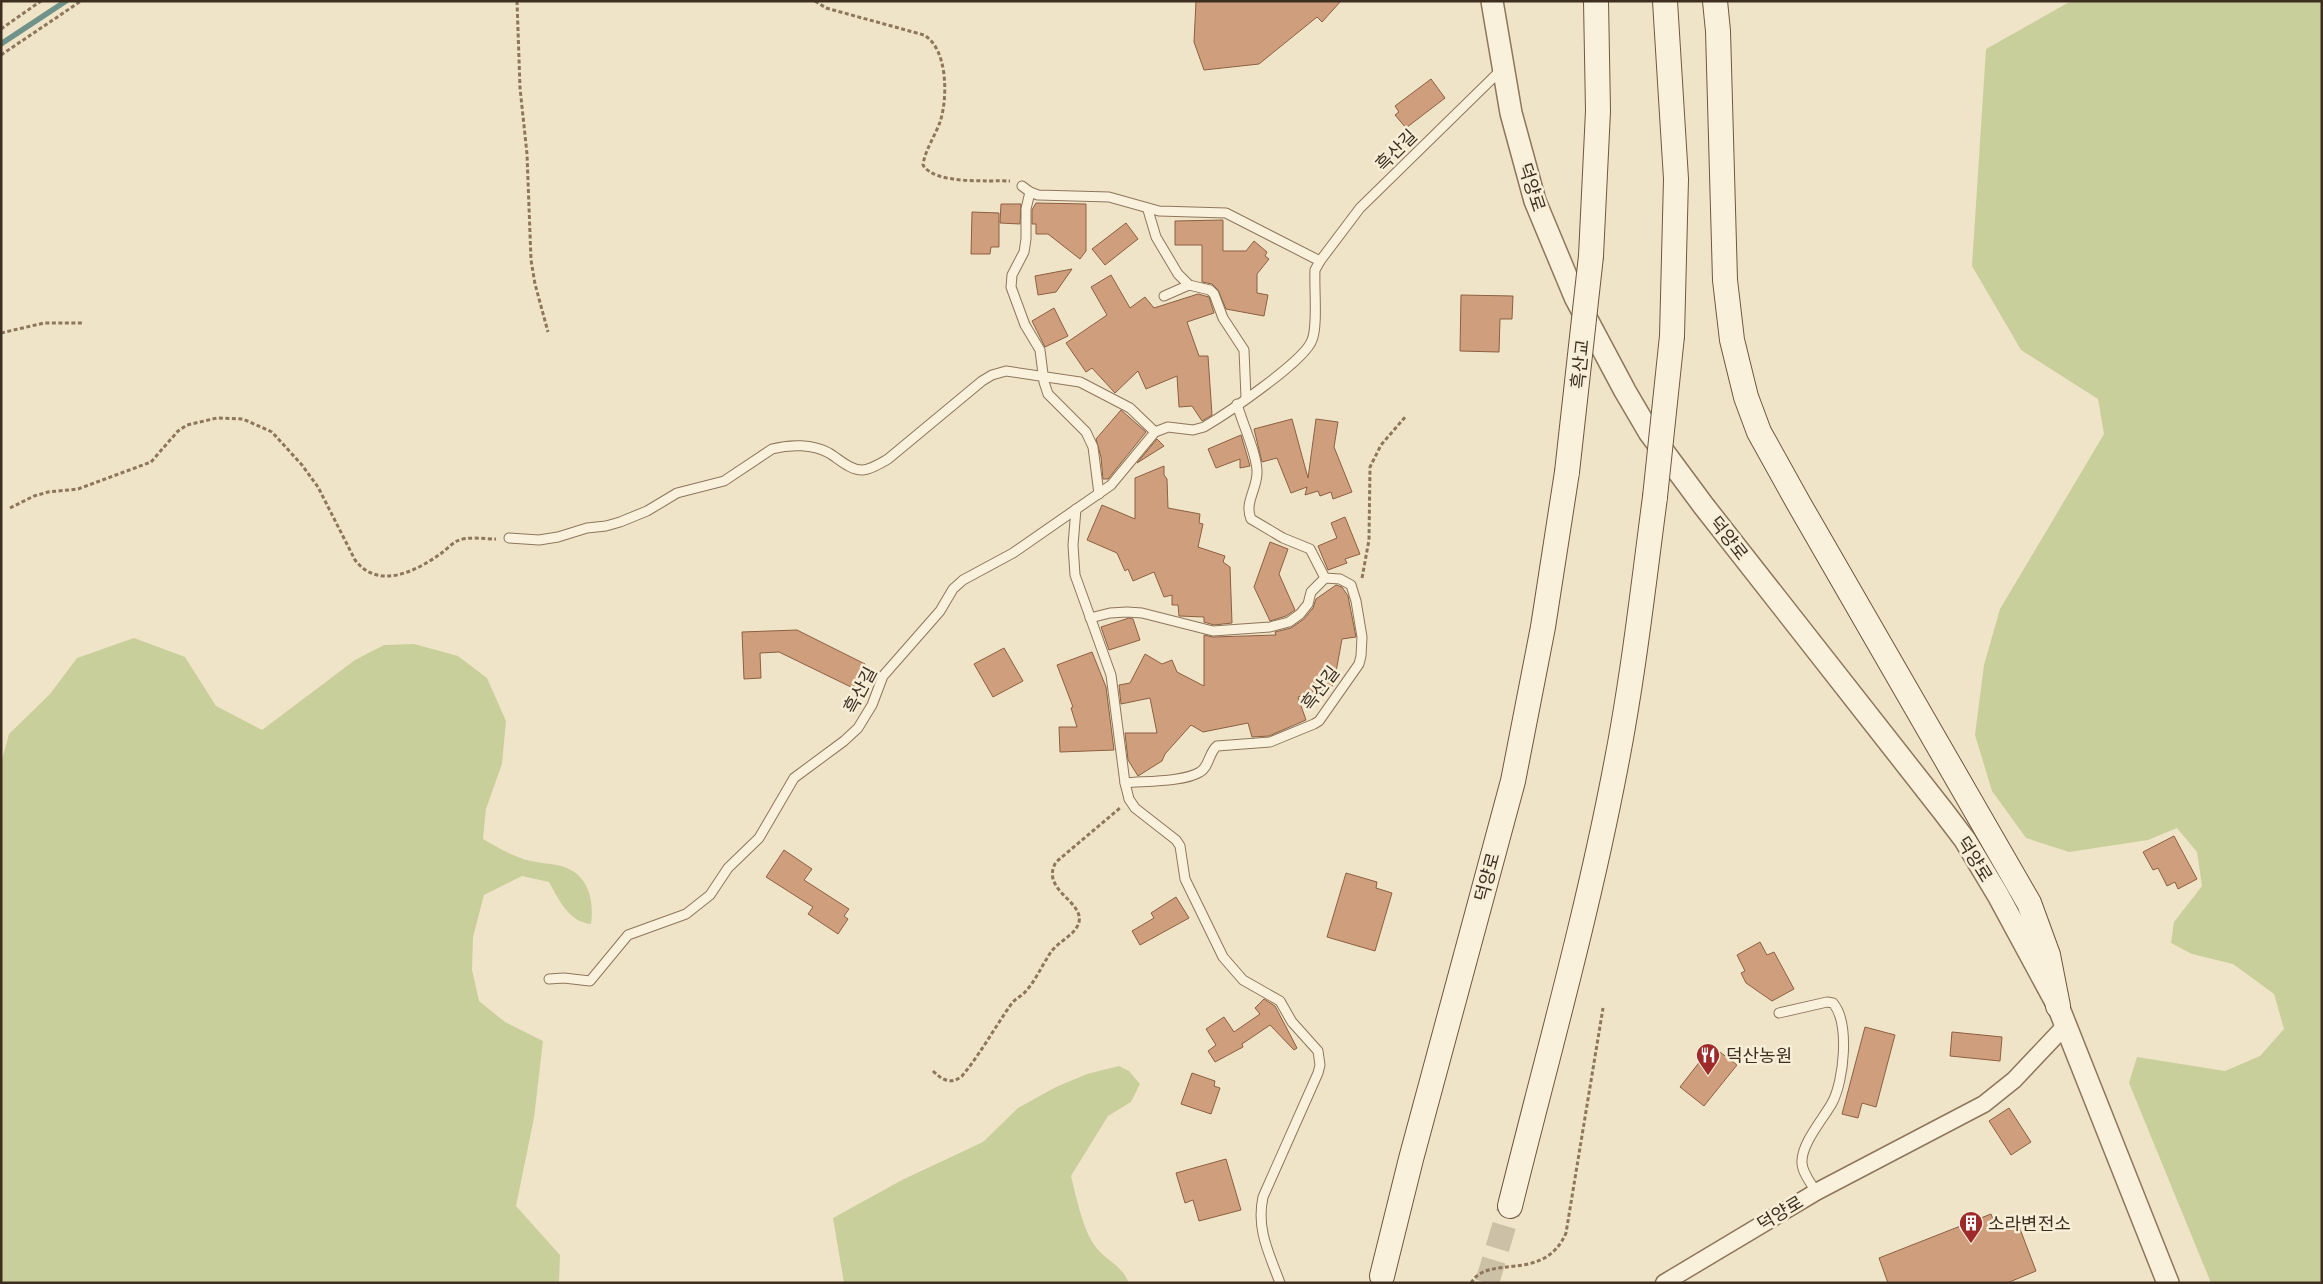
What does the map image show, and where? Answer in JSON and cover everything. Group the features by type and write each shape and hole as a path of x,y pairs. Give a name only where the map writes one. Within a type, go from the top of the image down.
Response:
{"main road":[{"name":"흑산교","path":"1567,472 1591,256 1598,111 1596,1"},
{"path":"1510,1206 1598,854 1630,684 1655,497 1672,336 1676,179 1665,1"},
{"path":"1715,1 1718,31 1725,280 1732,340 1746,397 1760,432 1795,496 2029,903 2048,955 2062,1016"},
{"name":"덕양로","path":"1382,1276 1411,1158 1513,781 1543,627 1567,472"}],"street":[{"name":"덕양로","path":"1492,1 1502,69 1511,113 1535,201 1575,297 1644,424 1703,505 1856,698 1965,840 1998,895 2062,1016 2168,1283"},
{"name":"덕양로","path":"1664,1283 1816,1192 1984,1104 2014,1080 2062,1016"}],"lane":[{"name":"흑산길","path":"549,980 564,978 590,981 628,935 686,914 704,902 728,868 758,838 794,778 844,741 858,728 872,705 883,676 940,611 953,588 963,580 1013,553 1099,494 1120,476 1155,432 1168,427 1198,429 1211,423 1279,373 1309,347 1315,328 1316,270 1320,261 1360,208 1502,69"},
{"path":"1099,494 1095,455 1089,437 1048,394 1040,350 1018,310 1011,280 1024,252 1026,239 1026,189 1038,195 1118,198 1148,210 1226,213 1320,261"},
{"path":"1148,210 1156,236 1178,274 1189,285 1210,290 1214,294 1222,318 1244,350 1246,398"},
{"path":"1164,296 1189,285"},
{"path":"509,538 539,540 558,538 587,528 620,522 647,511 677,493 724,481 772,449 780,447 817,448 854,469 864,470 888,459 992,375 1006,371 1080,382 1130,408 1155,432"},
{"path":"1090,618 1110,613 1142,613 1213,631 1270,627 1289,622 1300,614 1308,604 1311,592 1325,578 1310,549 1283,538 1251,519 1248,509 1256,486 1256,465 1237,404"},
{"path":"1076,509 1073,545 1074,575 1111,675 1125,783 1129,799 1134,808 1176,840 1180,846 1185,879 1228,963 1243,980 1280,1001 1292,1022 1316,1046 1320,1056 1318,1073 1263,1196 1260,1208 1259,1220 1262,1233 1280,1283"},
{"name":"흑산길","path":"1125,783 1194,775 1204,768 1210,753 1217,746 1278,740 1319,721 1359,664 1362,637 1356,601 1351,585 1340,579 1325,578"},
{"path":"1779,1013 1827,1002 1833,1003 1841,1018 1843,1051 1838,1085 1833,1102 1802,1156 1802,1168 1816,1192"}],"path":[{"path":"1,29 41,1"},
{"path":"1,55 82,1"},
{"path":"517,1 520,88 527,154 531,260 535,284 548,332"},
{"path":"815,1 826,8 924,35 934,44 941,64 944,100 940,122 924,160 923,165 926,170 948,178 1013,181 1026,189"},
{"path":"1,333 44,323 84,323"},
{"path":"1356,601 1369,540 1370,467 1381,445 1406,416"},
{"path":"10,508 34,496 48,492 78,489 151,462 183,428 210,419 232,418 248,420 267,429 289,450 318,487 355,560 361,568 375,576 385,577 405,574 437,556 456,541 509,538"},
{"path":"933,1071 940,1078 949,1081 962,1076 1012,1003 1026,993 1056,945 1077,926 1079,919 1076,912 1057,887 1052,878 1052,869 1056,862 1129,799"},
{"path":"1470,1283 1485,1271 1533,1266 1552,1255 1563,1241 1566,1233 1603,1008"}],"green space":[{"path":"2071,1 2322,1 2322,1283 2211,1283 2129,1083 2137,1057 2225,1071 2260,1056 2284,1029 2274,994 2233,964 2192,954 2171,943 2174,922 2202,886 2197,852 2177,828 2148,840 2069,852 2026,838 1992,791 1975,735 1984,665 2000,609 2104,434 2098,399 2021,350 1972,266 1986,49"},
{"path":"134,638 185,657 216,706 262,730 355,660 384,645 414,644 458,656 487,678 506,721 502,764 486,809 483,839 524,859 567,868 575,872 589,892 592,908 591,924 583,922 571,915 561,903 549,882 522,876 484,895 473,937 472,970 479,1001 505,1022 543,1041 534,1118 516,1206 560,1255 559,1283 1,1283 1,763 9,734 50,694 77,658"},
{"path":"1119,1066 1129,1071 1140,1084 1131,1102 1108,1116 1071,1176 1080,1212 1091,1239 1099,1251 1122,1271 1129,1283 844,1283 833,1218 902,1180 983,1142 1018,1108 1056,1087 1087,1074"}],"building":[{"path":"1196,1 1341,1 1322,22 1317,17 1259,64 1204,70 1194,42"},
{"path":"1431,79 1445,98 1406,128 1395,115 1399,112 1395,106"},
{"path":"1036,203 1086,204 1086,251 1080,259 1048,234 1036,234 1036,224 1032,224 1032,210"},
{"path":"1001,204 1021,204 1020,224 1000,223"},
{"path":"972,212 999,213 999,247 991,247 990,254 971,254"},
{"path":"1223,220 1223,251 1246,251 1254,241 1267,252 1265,256 1269,259 1257,274 1257,293 1268,295 1264,316 1226,309 1218,290 1212,284 1202,282 1202,245 1175,245 1175,221"},
{"path":"1126,223 1138,239 1105,265 1092,249"},
{"path":"1072,269 1056,292 1038,295 1035,276"},
{"path":"1111,275 1130,308 1145,297 1154,308 1198,294 1209,297 1214,313 1187,322 1199,356 1208,356 1212,415 1202,421 1192,406 1179,407 1177,376 1146,389 1138,371 1115,393 1092,368 1086,372 1066,343 1107,315 1091,287"},
{"path":"1461,295 1513,296 1512,319 1500,319 1499,352 1460,351"},
{"path":"1054,308 1068,336 1045,347 1032,321"},
{"path":"1121,410 1146,432 1108,479 1103,479 1101,457 1096,439"},
{"path":"1292,419 1308,478 1316,419 1338,422 1334,447 1352,492 1333,499 1331,492 1320,496 1318,491 1305,495 1307,487 1291,493 1277,458 1262,462 1254,429"},
{"path":"1241,435 1250,466 1240,468 1240,459 1216,468 1208,449"},
{"path":"1157,439 1164,446 1137,463"},
{"path":"1164,466 1164,475 1167,479 1168,508 1200,514 1199,523 1203,524 1198,547 1225,556 1223,562 1230,567 1232,623 1214,625 1204,622 1204,617 1179,616 1178,605 1172,605 1172,595 1164,597 1154,572 1133,581 1128,569 1125,571 1117,553 1087,540 1102,505 1135,519 1135,478"},
{"path":"1345,517 1360,554 1345,559 1347,563 1328,570 1318,546 1337,538 1331,523"},
{"path":"1270,542 1288,549 1279,574 1295,610 1286,616 1270,621 1254,587"},
{"path":"1336,585 1342,587 1348,596 1356,637 1342,639 1334,683 1327,694 1320,689 1298,697 1306,720 1269,736 1252,737 1248,723 1203,732 1191,725 1165,754 1162,761 1138,776 1128,760 1125,733 1157,733 1150,698 1121,704 1119,685 1130,683 1145,654 1162,664 1172,660 1177,672 1204,686 1204,635 1213,637 1276,635 1275,632 1291,628 1304,619 1313,608 1316,599"},
{"path":"1129,618 1133,619 1140,640 1109,650 1101,627"},
{"path":"797,630 865,664 853,688 779,652 760,653 761,678 744,679 742,632"},
{"path":"1004,648 1023,681 993,697 974,664"},
{"path":"1092,652 1106,687 1114,750 1060,752 1059,727 1077,727 1071,708 1073,707 1057,665"},
{"path":"2174,836 2197,879 2178,889 2175,882 2167,886 2158,868 2153,870 2143,852"},
{"path":"784,850 812,869 804,880 849,909 844,916 848,919 838,934 808,914 813,907 766,877"},
{"path":"1346,873 1377,882 1376,888 1392,893 1375,951 1327,937"},
{"path":"1176,897 1189,918 1140,945 1132,931 1154,918 1151,913"},
{"path":"1760,942 1767,955 1774,952 1794,989 1772,1001 1746,983 1741,973 1745,971 1737,955"},
{"path":"1264,999 1275,1006 1297,1048 1294,1050 1270,1025 1242,1044 1243,1047 1215,1062 1208,1051 1216,1045 1206,1029 1224,1017 1234,1032 1260,1014 1255,1008"},
{"path":"1865,1027 1895,1035 1876,1107 1862,1103 1858,1118 1842,1114"},
{"path":"1952,1032 2002,1037 2000,1061 1950,1056"},
{"path":"1712,1046 1737,1065 1704,1106 1680,1087"},
{"path":"1192,1073 1215,1081 1214,1086 1220,1088 1211,1114 1181,1104"},
{"path":"2009,1108 2031,1142 2011,1155 1989,1121"},
{"path":"1226,1159 1241,1210 1199,1221 1193,1200 1185,1203 1176,1173"},
{"name":"소라변전소","path":"1991,1214 1997,1229 2017,1221 2036,1271 2007,1283 1888,1283 1879,1258"}],"waterway":[{"path":"1,44 66,1"}],"tunnel":[{"path":"1487,1283 1510,1206"}],"place":[{"name":"덕산농원","path":"1708,1076"},
{"name":"소라변전소","path":"1971,1244"}]}
